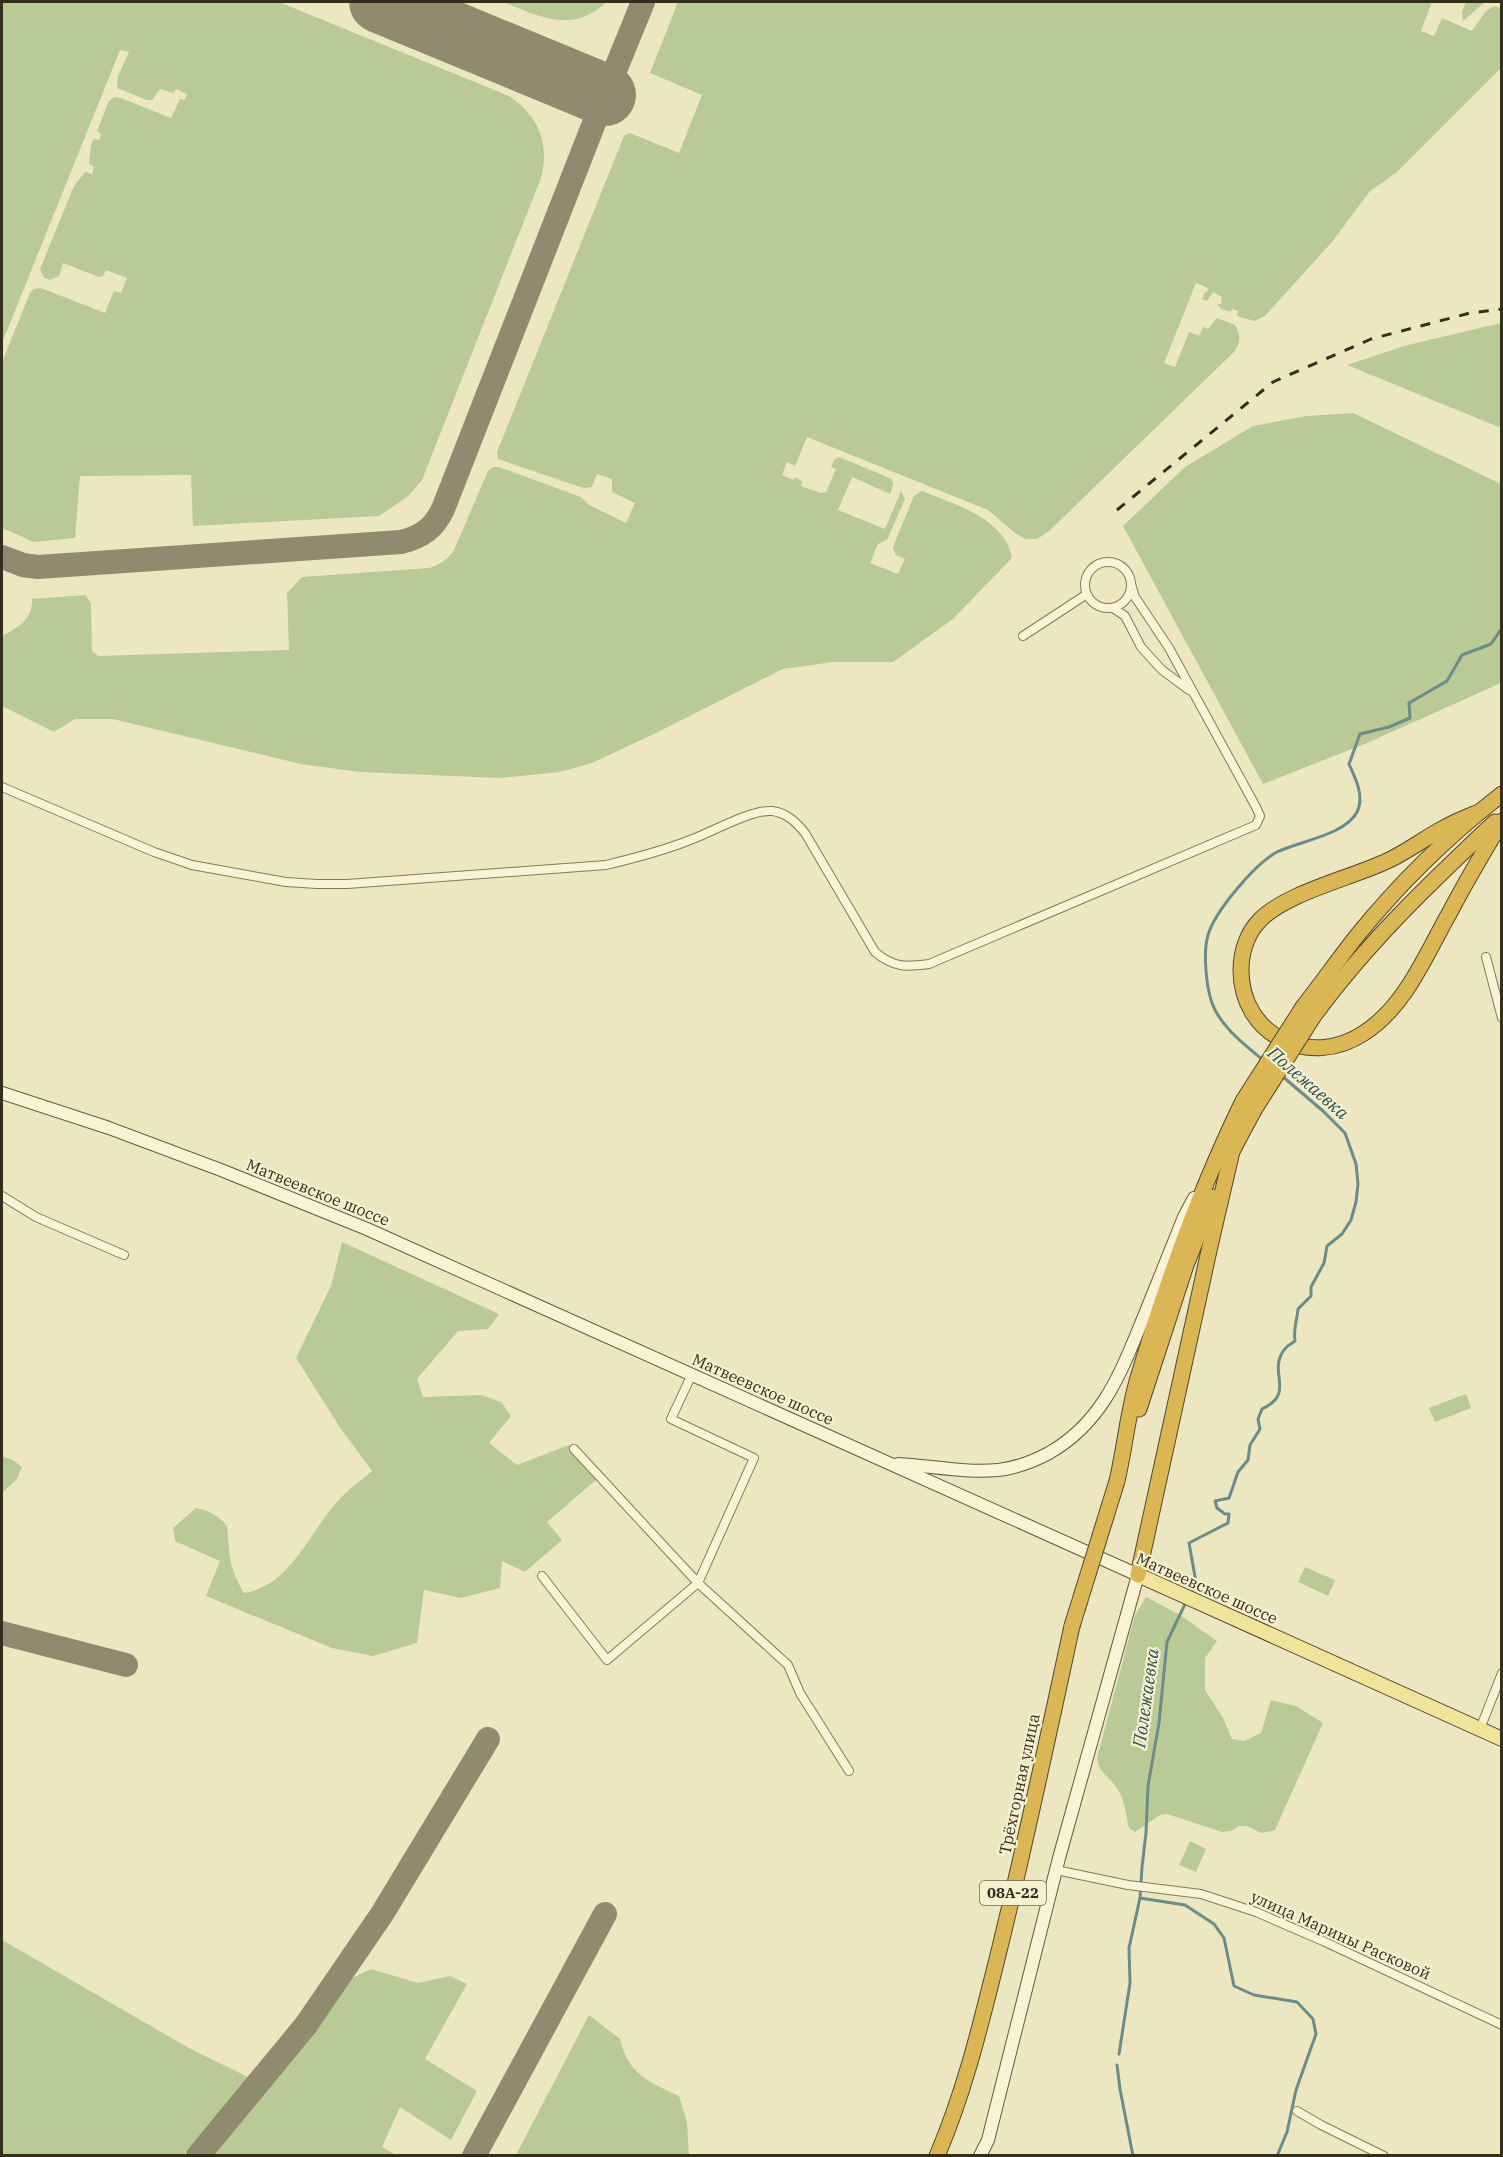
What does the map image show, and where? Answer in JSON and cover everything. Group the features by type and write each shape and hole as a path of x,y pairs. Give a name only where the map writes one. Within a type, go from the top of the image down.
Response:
{"highway":[{"path":"1138,1575 1210,1245 1228,1145 1249,1106 1308,1012 1365,928 1410,878 1479,812 1502,794"},
{"path":"1479,812 1442,829 1404,853 1289,900 1271,910 1258,921 1247,938 1241,958 1241,981 1245,1000 1265,1028 1293,1046 1323,1049 1344,1044 1364,1034 1383,1018 1400,998 1418,968 1502,818"},
{"path":"1308,1012 1337,984 1429,884 1502,818"},
{"name":"Трёхгорная улица","path":"937,2156 951,2122 979,2030 1023,1853 1072,1626 1117,1481 1141,1370 1175,1265 1228,1145"}],"main road":[{"name":"Матвеевское шоссе","path":"2,1093 109,1128 367,1229 1502,1739"},
{"path":"888,1463 998,1470 1020,1466 1042,1457 1082,1430 1097,1413 1114,1384 1184,1216 1228,1145"},
{"path":"980,2156 988,2140 1056,1870 1138,1575"}],"street":[{"path":"2,787 154,852 192,865 266,879 317,884 347,884 606,865 691,840 752,814 769,810 783,813 795,821 805,833 875,952 886,962 899,966 912,966 929,964 1256,825 1260,816 1256,807 1194,694 1144,608 1135,597 1126,570 1113,562 1099,564 1088,573 1087,594 1098,606 1113,608 1125,616 1141,647 1162,670 1194,694"},
{"path":"1113,608 1126,599 1131,584"},
{"path":"1023,636 1087,594"},
{"path":"1486,957 1502,1018"},
{"path":"2,1197 36,1217 124,1255"},
{"path":"542,1576 607,1660 698,1583 754,1458 671,1419 692,1374"},
{"path":"574,1449 698,1583 788,1665 800,1693 849,1771"},
{"path":"1480,1729 1502,1673"},
{"name":"улица Марины Расковой","path":"1056,1870 1128,1885 1202,1894 1256,1912 1314,1936 1502,2025"},
{"path":"1297,2111 1384,2156"}],"green space":[{"path":"2,2 279,2 509,96 528,112 543,142 541,178 422,480 407,497 379,516 193,526 191,475 80,476 75,538 34,542 2,528 2,362 30,293 34,289 41,288 105,313 114,291 121,293 127,278 106,270 103,276 99,277 63,263 59,276 50,280 44,278 40,269 74,186 85,172 92,174 94,167 89,164 91,145 94,139 99,140 101,134 97,131 109,101 114,97 121,98 171,118 180,99 185,100 187,94 176,89 173,93 160,89 152,100 147,100 117,88 118,76 129,52 120,50 2,343"},
{"path":"503,2 607,2 581,18 556,20"},
{"path":"678,2 1432,2 1421,31 1434,36 1442,18 1472,31 1486,11 1494,6 1501,8 1501,68 1396,173 1370,191 1332,242 1265,316 1254,321 1237,316 1238,311 1232,309 1231,312 1221,309 1217,304 1221,304 1222,297 1213,292 1207,301 1202,299 1208,288 1196,283 1164,363 1175,367 1189,332 1199,336 1203,327 1208,329 1217,318 1235,325 1239,342 1234,352 1048,532 1037,539 1025,539 988,510 807,437 795,466 787,462 782,475 794,480 795,477 802,481 801,486 821,493 826,492 836,469 831,467 834,460 839,457 892,479 890,494 852,477 838,510 885,529 901,491 905,499 887,540 878,544 870,563 898,574 905,559 896,555 893,549 894,544 914,496 922,491 977,515 1000,533 1008,544 1012,558 953,619 893,662 833,662 783,669 592,763 560,772 500,778 360,772 301,764 113,719 75,719 54,732 2,706 2,636 23,622 30,612 32,599 85,595 91,603 92,651 98,656 289,650 287,593 302,577 429,568 440,563 454,550 488,471 493,467 499,467 581,497 589,505 626,523 635,503 612,492 612,479 597,474 592,487 583,488 498,459 497,452 624,136 630,133 679,153 702,95 650,73"},
{"path":"1466,2 1485,2 1463,21 1462,12"},
{"path":"1501,323 1501,428 1347,365 1404,346"},
{"path":"1353,413 1501,484 1501,683 1367,743 1263,784 1123,526 1185,467 1253,426 1306,416"},
{"path":"342,1242 499,1314 488,1329 458,1331 417,1379 423,1397 481,1395 501,1402 511,1416 489,1443 517,1465 569,1445 597,1479 547,1522 562,1540 525,1572 502,1561 500,1588 461,1598 424,1590 417,1643 373,1656 332,1648 206,1596 220,1561 175,1541 173,1528 196,1508 220,1519 227,1526 232,1568 244,1593 274,1580 286,1569 337,1502 372,1471 341,1429 296,1358 331,1286"},
{"path":"1466,1394 1471,1408 1435,1422 1429,1408"},
{"path":"2,1456 22,1467 17,1479 2,1493"},
{"path":"1305,1567 1335,1580 1328,1596 1298,1582"},
{"path":"1146,1597 1180,1615 1217,1641 1205,1658 1205,1690 1223,1718 1232,1739 1244,1741 1261,1733 1271,1700 1296,1706 1323,1723 1275,1830 1262,1833 1246,1826 1239,1826 1231,1831 1222,1832 1167,1814 1160,1815 1135,1832 1129,1828 1120,1794 1100,1767 1097,1758 1135,1615"},
{"path":"1190,1841 1206,1849 1196,1872 1179,1865"},
{"path":"2,1940 189,2048 250,2078 184,2155 2,2155"},
{"path":"371,1969 418,1983 450,1976 467,1984 425,2059 477,2091 451,2140 400,2107 382,2147 396,2155 209,2155 346,1981"},
{"path":"589,2015 620,2039 628,2061 634,2069 649,2081 679,2096 687,2122 689,2155 516,2155"}],"waterway":[{"name":"Полежаевка","path":"1263,1060 1227,1027 1212,1003 1205,960 1206,942 1212,925 1227,901 1247,877 1268,858 1277,852 1332,832 1351,820 1357,812 1360,793 1349,764 1360,734 1389,727 1410,718 1409,703 1447,681 1462,655 1491,644 1502,628"},
{"name":"Полежаевка","path":"1190,1594 1196,1582 1189,1543 1228,1523 1229,1514 1217,1508 1215,1501 1229,1498 1238,1472 1248,1460 1250,1445 1260,1429 1258,1419 1262,1409 1272,1403 1279,1391 1279,1362 1284,1350 1295,1341 1298,1309 1311,1296 1311,1287 1324,1263 1327,1246 1342,1234 1351,1220 1356,1202 1358,1184 1356,1164 1345,1133 1282,1076"},
{"name":"Полежаевка","path":"1119,2054 1130,1983 1129,1948 1140,1898 1148,1786 1159,1723 1167,1642 1187,1600"},
{"name":"Полежаевка","path":"1140,1898 1185,1905 1214,1924 1224,1938 1234,1986 1254,1995 1297,2002 1313,2019 1316,2034 1296,2090 1287,2132 1277,2156"},
{"name":"Полежаевка","path":"1117,2065 1133,2156"}],"taxiway":[{"path":"2,557 23,565 38,567 401,542 426,531 443,509 643,2"},
{"path":"2,1633 126,1665"},
{"path":"198,2156 306,2025 382,1914 488,1739"},
{"path":"474,2156 605,1914"}],"runway":[{"path":"380,2 605,95"}],"railway":[{"path":"1117,510 1273,382 1371,339 1470,313 1502,309"}]}
